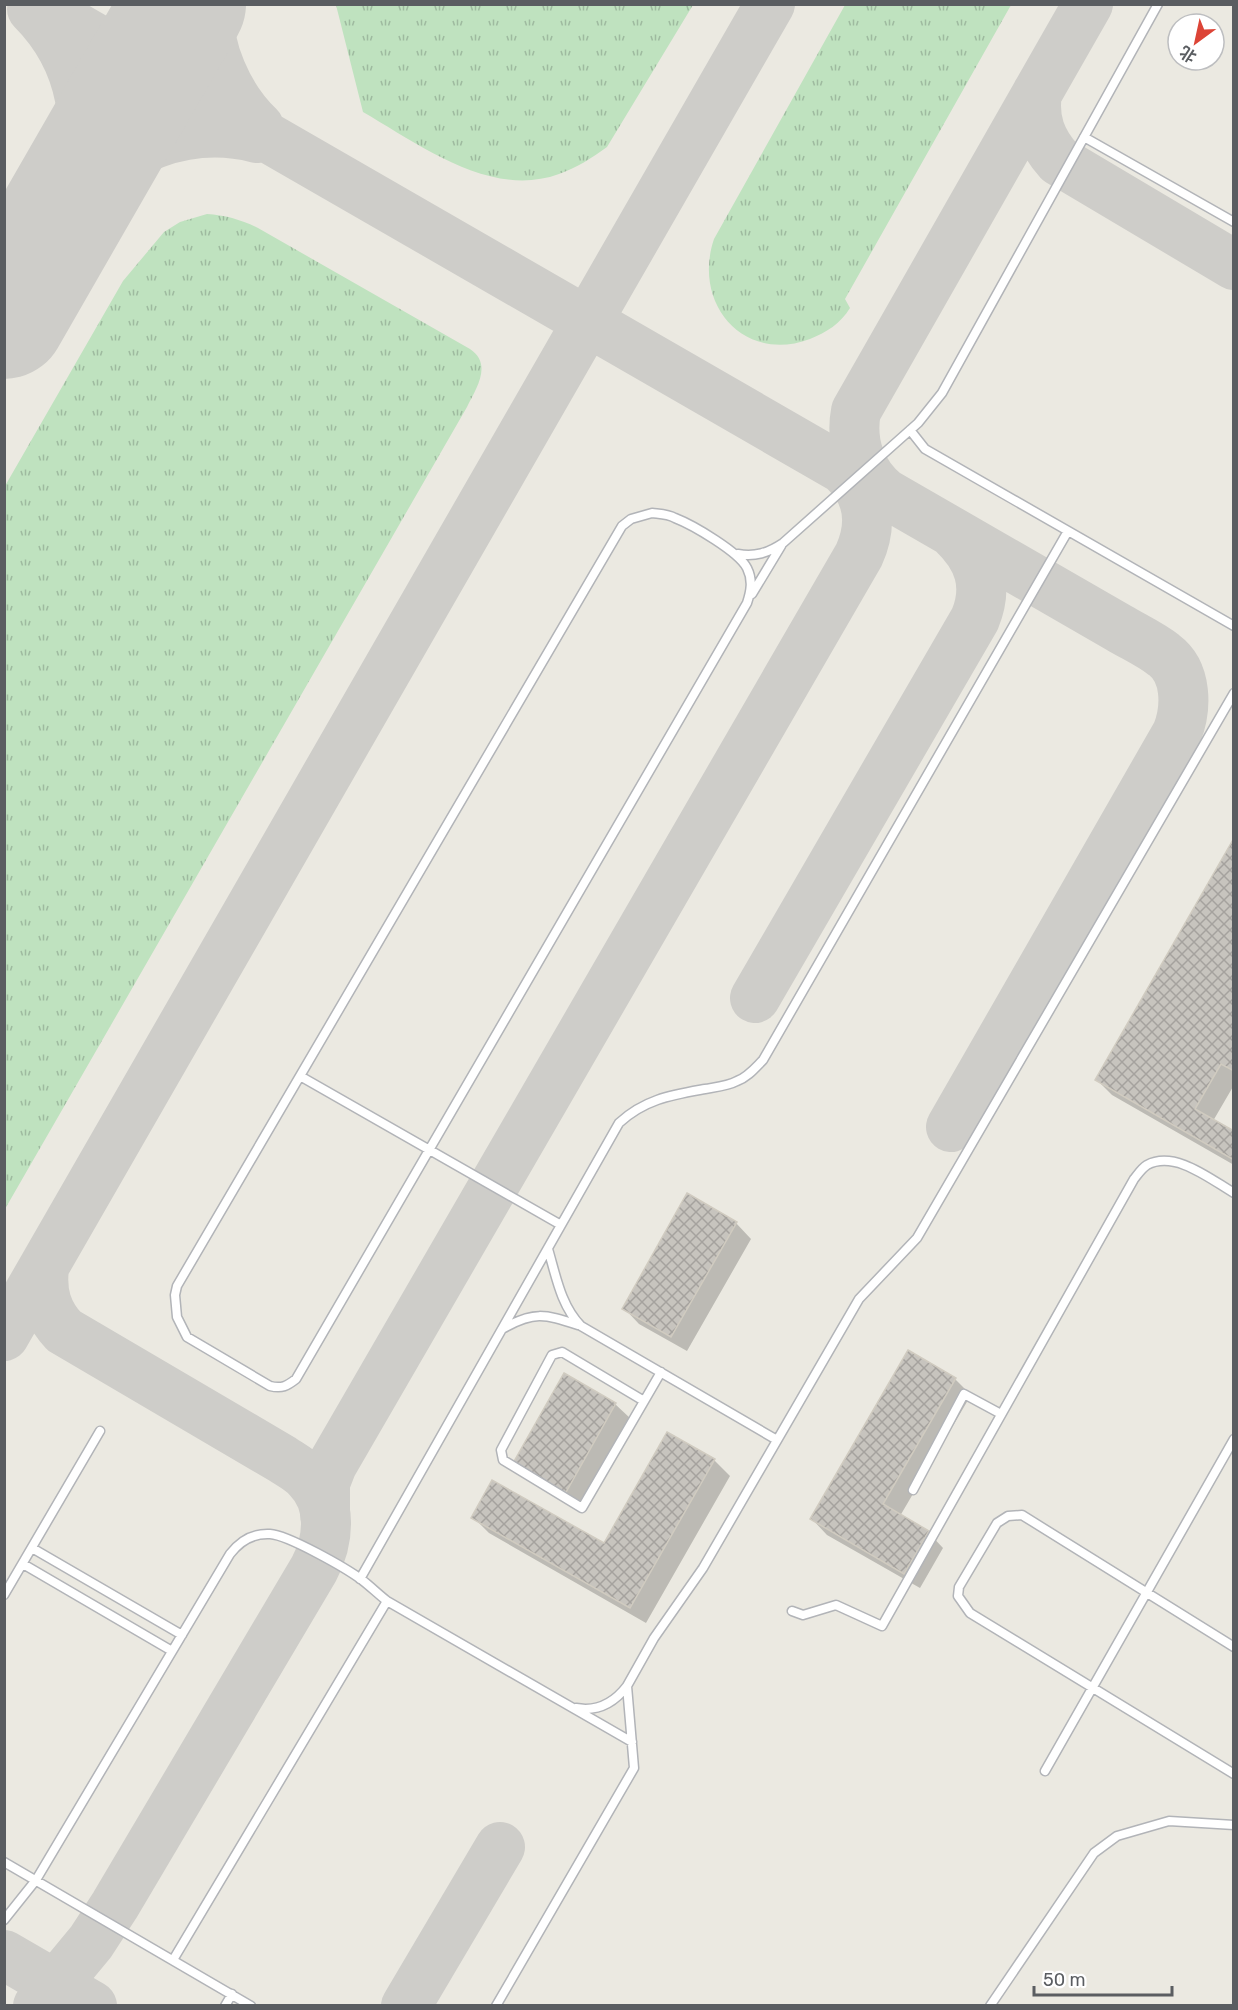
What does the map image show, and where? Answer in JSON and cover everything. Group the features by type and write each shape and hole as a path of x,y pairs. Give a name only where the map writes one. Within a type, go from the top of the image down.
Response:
{"lane":[{"path":"783,543 296,1379 288,1386 278,1388 270,1386 187,1337 177,1317 175,1295 177,1286 622,526 641,515 664,514 738,554 750,556 762,554 783,543 910,430 932,408 942,393 1158,4"},
{"path":"1084,137 1233,222"},
{"path":"910,430 925,449 1233,627"},
{"path":"360,1579 619,1123 632,1111 667,1096 738,1081 750,1074 763,1060 1068,531"},
{"path":"738,554 751,578 752,590 747,603"},
{"path":"571,1707 586,1710 602,1707 617,1699 627,1686 654,1638 703,1568 859,1299 917,1238 1233,693"},
{"path":"300,1076 561,1225"},
{"path":"792,1611 803,1615 836,1605 882,1626 1134,1179 1146,1166 1162,1160 1178,1161 1233,1193"},
{"path":"548,1249 565,1302 572,1317 581,1326"},
{"path":"502,1329 520,1319 537,1315 581,1326 777,1440"},
{"path":"644,1401 562,1352 552,1356 501,1450 503,1460 582,1508 661,1372"},
{"path":"913,1490 964,1394 1001,1414"},
{"path":"4,1595 100,1431"},
{"path":"1045,1771 1233,1439"},
{"path":"1233,1647 1022,1515 1008,1516 997,1523 959,1587 958,1596 970,1613 1233,1774"},
{"path":"4,1920 36,1880 230,1554 237,1544 247,1538 271,1534 283,1537 360,1579 387,1601 632,1742"},
{"path":"32,1548 182,1635"},
{"path":"23,1564 172,1651"},
{"path":"173,1960 387,1601"},
{"path":"496,2006 634,1768 627,1686"},
{"path":"990,2006 1094,1853 1117,1836 1169,1821 1233,1825"},
{"path":"4,1862 251,2006"},
{"path":"225,2006 232,1994"}],"green space":[{"path":"336,4 693,5 607,147 590,159 559,174 533,180 508,180 457,165 432,153 363,112"},
{"path":"845,5 1011,5 845,299 850,308 846,314 833,327 810,339 786,345 764,343 745,335 729,323 717,306 710,286 709,263 714,239"},
{"path":"207,214 233,218 258,228 470,349 477,355 482,369 475,392 467,407 5,1209 5,486 123,281 164,232 180,222"}],"building":[{"path":"1234,838 1234,1071 1221,1064 1195,1109 1234,1131 1234,1160 1095,1080"},
{"path":"687,1193 737,1222 671,1337 622,1309"},
{"path":"908,1350 956,1378 883,1504 929,1531 904,1574 810,1519"},
{"path":"564,1373 616,1403 565,1494 512,1465"},
{"path":"667,1432 715,1459 630,1608 471,1518 492,1480 604,1543"}],"taxiway":[{"path":"36,4 1148,644 1172,662 1183,691 1182,713 1177,733 951,1127"},
{"path":"208,4 211,38 221,71 237,101 259,127"},
{"path":"4,1336 770,4"},
{"path":"886,494 870,477 859,457 855,435 856,411 1088,4"},
{"path":"32,9 50,29 63,51 80,98 83,122 82,148 79,173 72,199"},
{"path":"1037,93 1037,121 1047,146 1059,161 1234,265"},
{"path":"72,199 112,166 157,143 181,136 205,133 231,133 257,138"},
{"path":"325,1515 325,1483 332,1465 859,555 866,532 866,510 859,489 844,470"},
{"path":"755,998 975,619 981,595 979,573 969,552 953,533"},
{"path":"38,2006 91,1942 115,1905 314,1569 323,1546 326,1522 322,1499 316,1488 299,1470 64,1331 53,1317 46,1302 43,1286 44,1268"},
{"path":"406,2006 500,1847"},
{"path":"4,1955 92,2006"}],"runway":[{"path":"4,317 184,4"}]}
